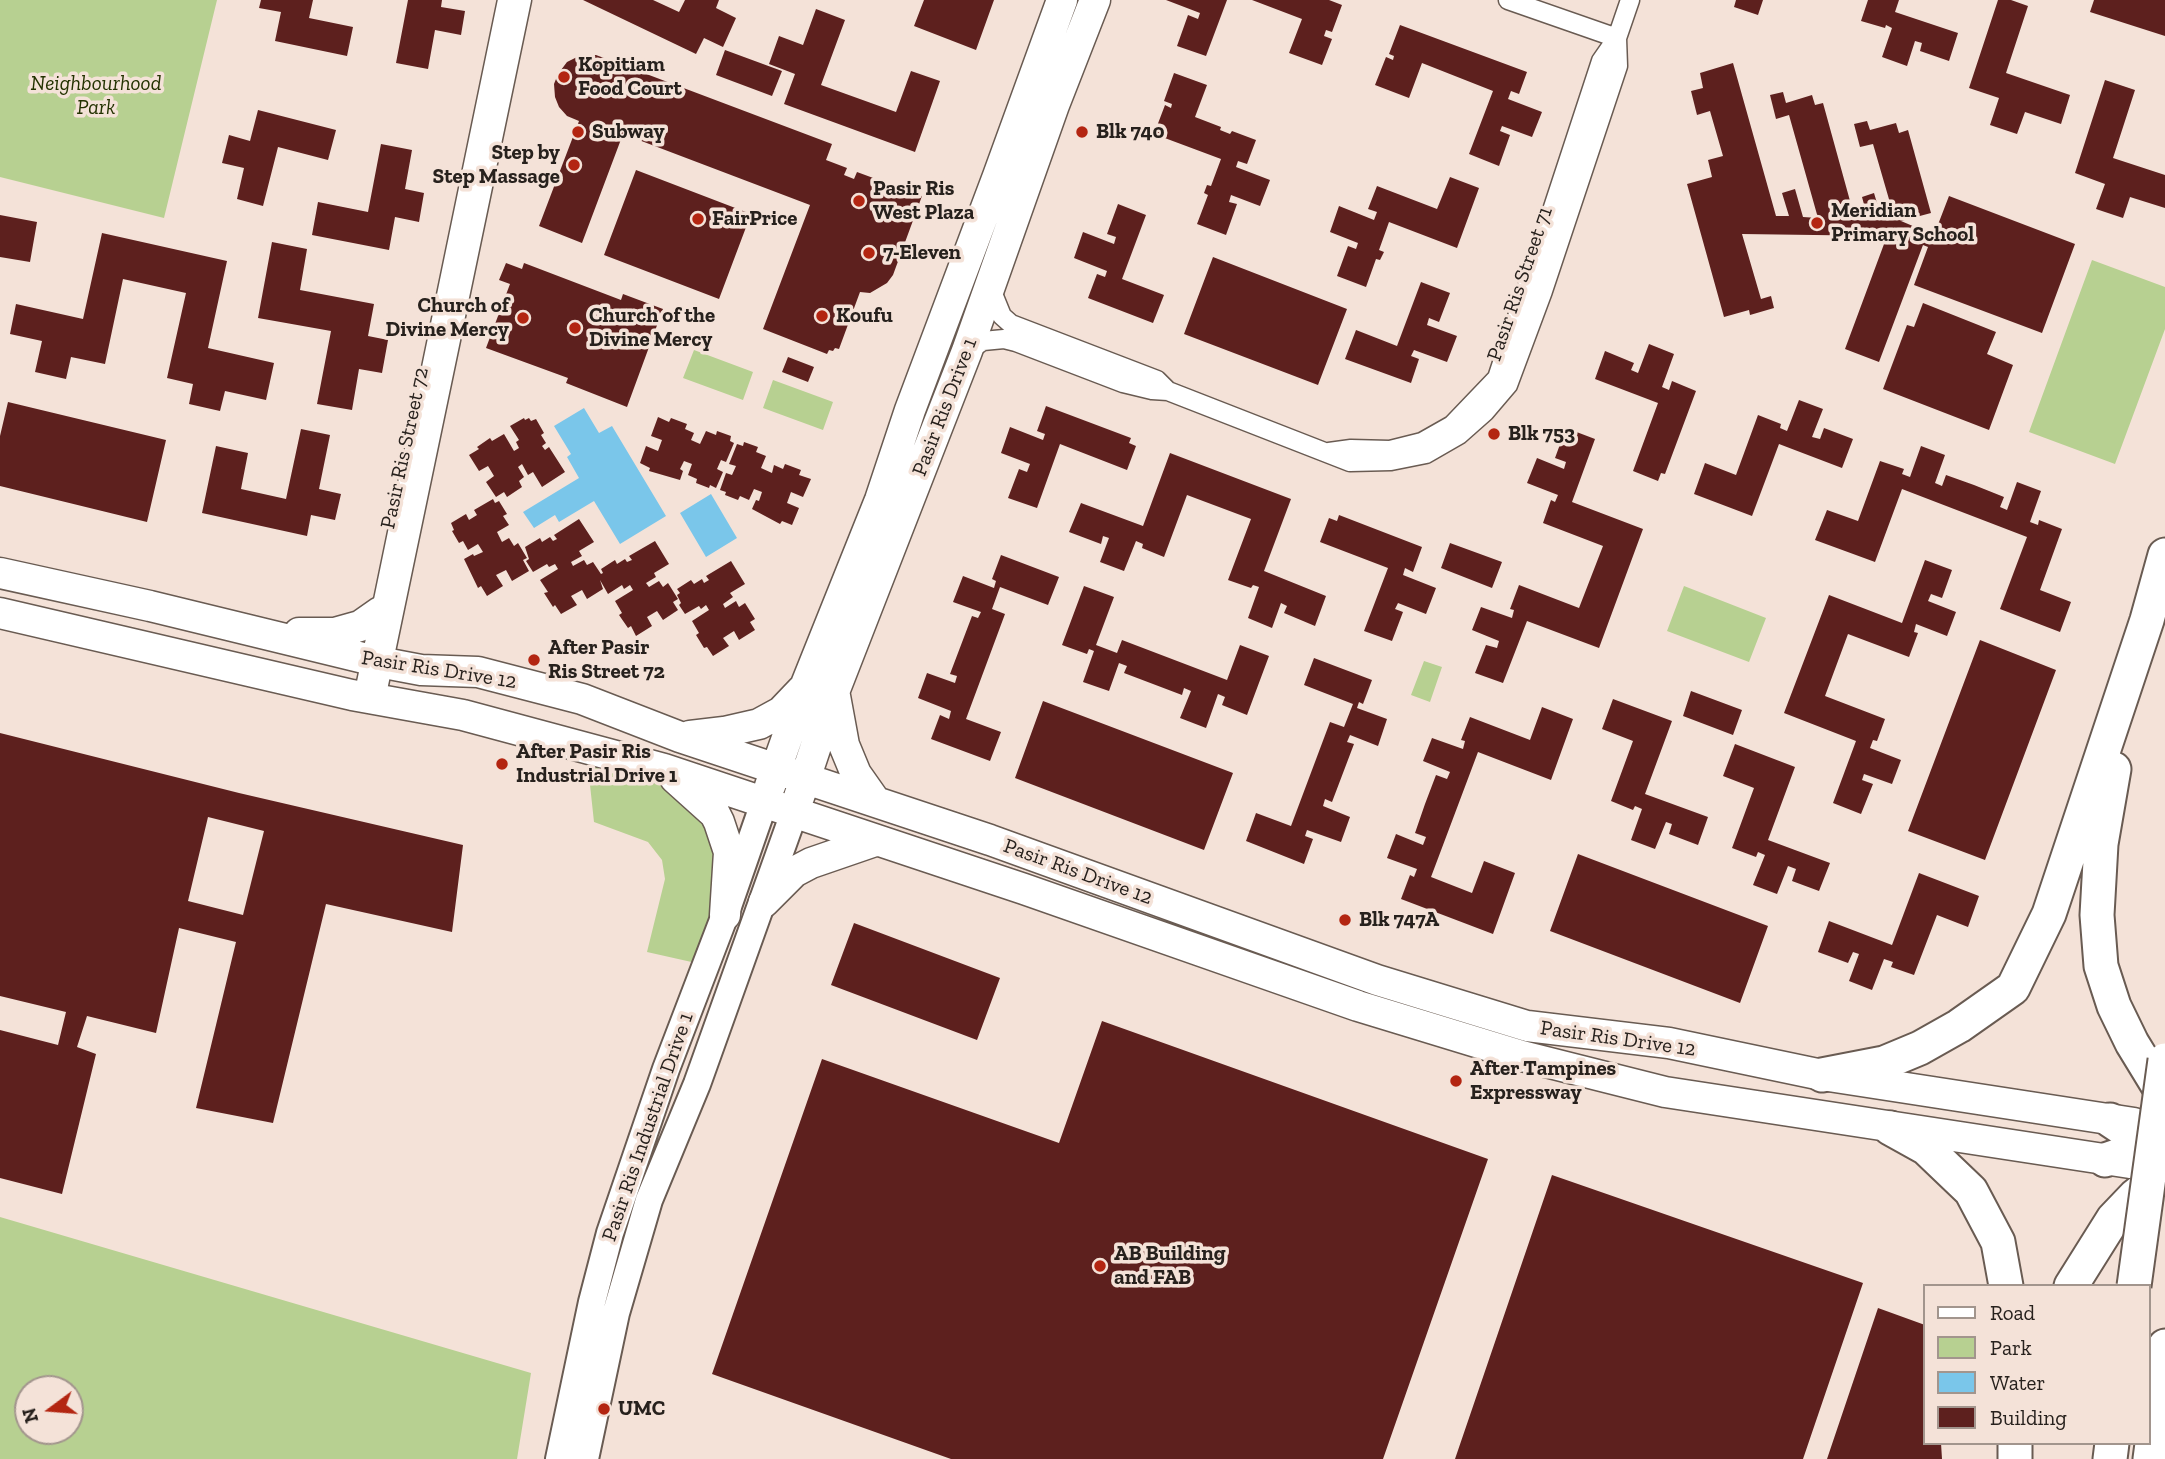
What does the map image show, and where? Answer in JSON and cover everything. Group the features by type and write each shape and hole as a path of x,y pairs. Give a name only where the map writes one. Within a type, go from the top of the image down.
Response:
{"highway":[{"path":"1822,1075 1884,1063 1920,1048 1959,1027 2013,988 2049,914 2147,620 2165,555"},
{"path":"2147,620 2103,833 2097,915 2101,966 2114,1006 2132,1043 2165,1097"},
{"path":"2134,1284 2165,1060"},
{"path":"2110,1120 2162,1152"},
{"path":"1890,1128 1926,1148 1971,1191 1998,1242 2006,1284"},
{"path":"2105,1160 2162,1152"},
{"path":"2072,1284 2113,1219 2135,1196 2162,1152"},
{"path":"2150,1459 2165,1346"}],"main road":[{"name":"Pasir Ris Drive 1","path":"764,803 805,687 880,500 910,410 999,176 1062,0"},
{"name":"Pasir Ris Drive 1","path":"794,813 834,692 967,351 1054,105 1095,0"},
{"name":"Pasir Ris Drive 12","path":"0,573 377,661 421,670 478,672 582,699 680,737 1001,844 1377,980 1527,1026 1669,1044 1822,1075 2110,1120"},
{"path":"260,634 335,633 360,626 380,612"},
{"name":"Pasir Ris Drive 12","path":"0,613 370,698 463,715 664,769 1024,889 1358,1006 1522,1056 1665,1092 2105,1160"},
{"path":"680,737 759,724 781,712 805,687"},
{"path":"834,692 844,745 856,774 875,801"},
{"path":"664,769 715,814 719,822 729,852 725,915"},
{"name":"Pasir Ris Industrial Drive 1","path":"559,1459 592,1302 610,1233 666,1069 725,915 764,803"},
{"name":"Pasir Ris Industrial Drive 1","path":"585,1459 616,1313 644,1219 764,902 794,813"},
{"path":"764,902 794,872 811,863 875,841"},
{"path":"610,1233 626,1233 644,1219"}],"street":[{"name":"Pasir Ris Street 72","path":"377,661 380,612 507,0"},
{"name":"Pasir Ris Street 72","path":"370,698 522,0"},
{"path":"1508,0 1617,38"},
{"name":"Pasir Ris Street 71","path":"967,351 984,341 1004,339 1123,383 1168,391 1350,462 1391,461 1426,454 1460,435 1508,385 1544,291 1618,66 1617,38 1630,0"},
{"name":"Pasir Ris Street 71","path":"989,285 1002,316 1012,324 1157,380 1168,391"}],"green space":[{"name":"Neighbourhood Park","path":"0,0 217,0 164,218 0,177"},
{"path":"2092,260 2165,287 2165,329 2115,464 2029,432"},
{"path":"694,350 753,372 743,400 683,378"},
{"path":"773,380 833,402 823,430 763,408"},
{"path":"1684,586 1766,618 1749,662 1667,631"},
{"path":"1424,661 1442,667 1430,702 1411,695"},
{"path":"587,757 667,778 708,813 719,849 708,922 696,963 647,952 665,879 662,860 648,842 594,822"},
{"path":"0,1217 531,1373 517,1459 0,1459"}],"water":[{"path":"584,408 599,433 612,426 666,516 620,544 594,501 559,522 555,515 534,528 523,512 579,478 567,457 571,454 554,426"},
{"path":"711,494 737,538 706,557 680,513"}],"building":[{"path":"261,0 313,0 309,18 353,27 347,56 275,41 281,12 259,8"},
{"path":"408,0 442,0 441,7 465,11 461,35 435,30 428,69 396,63"},
{"path":"583,0 653,0 679,12 685,0 719,0 716,8 736,18 723,47 704,38 696,54"},
{"path":"924,0 994,0 976,50 914,26"},
{"path":"1166,0 1227,0 1206,56 1177,46 1188,15 1198,19 1200,13"},
{"path":"1252,0 1329,0 1342,5 1332,32 1326,30 1324,36 1332,39 1322,65 1289,53 1302,19"},
{"path":"1736,0 1763,0 1758,15 1734,7"},
{"path":"1868,0 1899,0 1895,12 1958,33 1949,61 1920,51 1922,43 1915,41 1907,66 1882,57 1892,28 1861,21"},
{"path":"1998,0 2011,0 2028,6 2006,73 2070,95 2061,124 2025,112 2017,134 1990,125 1999,98 1969,88"},
{"path":"2094,0 2165,0 2165,36 2090,12"},
{"path":"816,9 845,20 821,85 896,112 911,71 940,81 915,152 784,104 795,74 769,64 779,36 803,45"},
{"path":"1400,25 1527,72 1519,94 1511,91 1508,99 1542,112 1532,137 1502,126 1500,131 1510,135 1499,166 1469,154 1493,91 1422,63 1409,98 1375,85 1386,57 1393,60 1394,56 1389,54"},
{"path":"725,50 782,71 772,96 716,75"},
{"name":"Pasir Ris West Plaza","path":"581,55 596,55 832,144 826,160 847,168 844,175 854,179 857,172 922,196 893,275 887,283 870,293 860,292 839,349 829,350 827,354 763,329 810,205 623,134 582,243 539,226 579,121 567,116 559,107 554,84 567,62"},
{"path":"1733,63 1776,216 1789,216 1782,193 1795,189 1803,217 1818,218 1789,115 1776,119 1770,95 1783,92 1786,103 1812,95 1815,105 1823,103 1855,219 1868,219 1862,197 1874,193 1882,220 1895,220 1873,144 1860,147 1854,124 1867,121 1870,130 1896,123 1899,133 1908,130 1931,213 1901,221 1934,235 1949,196 2075,244 2042,333 1914,285 1928,247 1923,245 1879,362 1845,349 1887,236 1742,234 1761,299 1771,296 1774,308 1750,315 1749,310 1724,317 1687,184 1712,177 1708,160 1723,156 1710,111 1697,115 1691,91 1703,88 1700,73"},
{"path":"1174,73 1207,85 1195,117 1221,127 1220,130 1230,134 1232,131 1256,140 1247,164 1238,161 1236,167 1270,180 1260,206 1231,195 1229,202 1237,204 1226,235 1197,224 1208,195 1204,193 1207,185 1211,186 1221,159 1154,134 1165,105 1171,108 1172,104 1164,101"},
{"path":"2105,80 2135,90 2113,158 2165,175 2165,208 2130,197 2123,218 2096,209 2105,184 2075,173"},
{"path":"258,110 336,130 328,160 278,147 263,206 237,199 244,168 222,163 229,135 250,141"},
{"path":"381,144 412,150 405,189 424,193 419,222 395,217 389,250 312,235 318,202 368,212"},
{"path":"636,170 751,214 719,299 604,255"},
{"path":"1450,177 1479,188 1457,248 1389,222 1379,250 1384,252 1380,260 1376,259 1366,287 1337,276 1348,246 1356,249 1358,243 1330,232 1339,206 1374,220 1377,212 1368,209 1377,186 1437,209"},
{"path":"1118,204 1146,215 1122,279 1164,295 1153,323 1088,298 1097,274 1105,277 1107,271 1074,258 1083,232 1114,244 1116,237 1107,234"},
{"path":"0,215 37,222 30,262 0,257"},
{"path":"102,233 227,261 208,348 274,363 266,400 225,391 220,411 189,404 193,384 167,378 186,293 123,279 105,364 71,357 66,379 35,372 42,341 10,334 16,304 83,319"},
{"path":"272,242 307,249 300,290 374,304 368,336 388,340 382,373 359,369 352,410 317,404 331,331 258,318"},
{"path":"1213,257 1347,309 1318,385 1184,334"},
{"name":"Church of the Divine Mercy","path":"506,263 522,269 524,263 621,300 623,294 663,309 627,407 566,383 568,378 486,348 510,284 499,280"},
{"path":"1421,282 1450,293 1439,322 1429,318 1427,325 1457,336 1447,362 1414,350 1411,356 1419,359 1411,383 1345,359 1356,330 1397,346"},
{"path":"1923,303 1996,332 1987,354 2013,365 1989,430 1883,389 1907,325 1914,327"},
{"path":"1649,344 1674,354 1662,387 1669,390 1672,381 1696,391 1665,474 1661,473 1658,481 1633,471 1658,403 1595,379 1605,351 1634,363 1631,370 1638,373"},
{"path":"788,357 814,367 808,382 782,372"},
{"path":"1799,400 1823,409 1812,437 1820,439 1824,428 1853,439 1842,468 1779,444 1752,516 1694,494 1705,463 1736,475 1758,415 1781,424 1780,428 1787,431"},
{"path":"8,402 166,440 147,522 0,486 0,436"},
{"path":"1046,406 1131,438 1129,443 1136,446 1127,470 1060,444 1037,508 1008,498 1019,469 1027,472 1030,464 1001,453 1010,427 1043,440 1045,434 1037,431"},
{"path":"658,417 669,422 671,418 687,424 685,429 694,433 691,440 700,444 706,431 716,435 717,431 731,436 730,441 734,443 726,462 721,460 717,469 723,472 716,488 696,483 697,479 688,475 692,464 684,461 680,469 683,471 680,480 649,471 650,468 640,463 646,446 658,451 662,440 651,436"},
{"path":"524,418 531,421 536,419 544,433 541,435 546,443 542,446 545,450 549,447 565,472 542,487 533,472 528,475 522,464 518,467 524,477 519,481 522,487 507,497 504,492 496,497 486,482 494,476 488,466 479,471 469,455 490,438 492,441 504,434 514,451 519,448 516,442 519,440 510,426"},
{"path":"1566,428 1595,439 1572,502 1643,529 1599,648 1527,621 1503,683 1475,673 1486,645 1497,648 1499,641 1472,630 1481,607 1512,618 1514,610 1510,609 1519,585 1579,608 1603,546 1543,523 1551,500 1555,502 1558,495 1527,483 1537,458 1564,469 1566,462 1555,458"},
{"path":"301,429 330,435 319,489 341,494 335,520 311,515 307,536 202,513 216,446 248,453 241,489 286,499"},
{"path":"744,442 758,447 756,452 766,456 761,468 772,473 774,465 783,469 785,464 801,470 799,475 811,479 803,497 791,492 787,503 799,508 792,525 782,521 780,524 752,509 762,492 754,489 749,500 740,496 738,500 720,490 726,473 732,475 736,466 729,464 737,444 743,446"},
{"path":"1921,446 1945,455 1935,483 1942,486 1946,475 1974,485 2004,497 2000,507 2007,510 2017,482 2041,491 2030,522 2038,525 2039,520 2062,529 2040,590 2071,602 2060,632 2000,609 2027,537 1902,489 1875,562 1815,540 1827,510 1858,521 1880,461 1904,469 1902,474 1910,477"},
{"path":"1170,453 1291,499 1264,571 1326,596 1315,626 1284,613 1287,606 1281,603 1272,628 1248,618 1259,587 1253,585 1251,588 1228,580 1251,519 1187,495 1164,557 1142,548 1143,544 1136,541 1124,571 1100,562 1109,538 1103,536 1101,544 1069,532 1081,503 1143,526"},
{"path":"493,499 495,503 499,501 507,514 503,516 509,525 497,532 502,542 509,538 514,546 518,543 527,558 523,560 529,571 512,581 506,570 496,575 503,586 487,596 481,586 478,588 464,559 483,552 478,544 468,550 463,541 459,543 451,523 466,514 469,520 477,515 474,510"},
{"path":"1339,515 1422,547 1413,572 1405,568 1403,575 1436,588 1426,614 1398,603 1395,609 1403,612 1392,641 1364,631 1388,568 1320,542 1329,518 1337,521"},
{"path":"579,519 594,542 579,551 582,556 571,562 573,566 584,560 587,565 593,562 601,574 601,569 615,560 617,564 625,559 627,562 632,560 629,556 655,541 669,564 654,573 656,577 646,583 649,587 659,581 663,587 668,583 678,599 673,602 678,610 663,620 657,611 647,617 652,626 636,636 631,626 628,628 619,615 622,613 615,601 633,590 630,585 624,589 622,585 608,594 600,580 603,589 587,599 582,590 571,596 577,605 561,614 555,605 553,607 540,580 558,569 555,564 549,567 547,564 533,572 526,561 529,559 525,547 540,538 542,542 550,537 553,541 557,539 554,535"},
{"path":"1450,543 1502,562 1492,588 1441,568"},
{"path":"1001,555 1059,577 1048,605 1000,587 992,609 1005,614 966,719 1001,732 990,761 931,739 940,715 949,719 951,711 918,698 927,673 955,683 957,676 950,674 972,616 978,618 981,612 953,602 963,576 994,588 996,581 992,579"},
{"path":"1925,560 1952,570 1942,598 1931,594 1928,601 1956,612 1947,636 1916,624 1914,632 1918,633 1909,657 1848,634 1825,696 1885,719 1877,741 1873,740 1870,748 1901,760 1892,784 1864,774 1862,780 1873,784 1861,814 1833,803 1856,741 1784,713 1829,595 1902,623"},
{"path":"731,561 745,584 730,593 733,597 723,604 725,608 736,601 739,607 745,603 755,619 750,622 755,630 739,640 734,631 723,638 729,646 713,656 696,635 699,633 692,621 709,610 706,605 701,609 699,606 685,614 679,605 681,603 677,595 680,593 677,589 691,580 694,584 702,579 704,583 709,580 706,576"},
{"path":"1084,586 1114,597 1096,645 1117,653 1122,640 1227,680 1240,645 1269,656 1247,715 1222,705 1225,697 1218,694 1206,728 1180,718 1191,691 1184,688 1182,695 1124,673 1127,666 1119,663 1109,691 1083,682 1094,651 1089,649 1087,654 1062,645"},
{"path":"1980,640 2056,670 1985,860 1908,831"},
{"path":"1314,658 1372,680 1363,704 1359,702 1357,708 1387,719 1378,746 1350,735 1347,742 1354,744 1332,802 1325,799 1323,806 1350,817 1341,842 1307,830 1305,836 1313,839 1304,864 1246,841 1256,813 1291,826 1330,722 1344,727 1353,704 1304,685"},
{"path":"1691,691 1742,710 1733,735 1683,716"},
{"path":"1613,699 1672,721 1645,794 1708,817 1698,845 1669,834 1672,824 1666,822 1655,849 1631,840 1642,809 1635,806 1633,810 1611,801 1633,741 1602,729"},
{"path":"1043,701 1233,773 1204,850 1015,778"},
{"path":"1542,707 1573,719 1551,780 1478,752 1431,877 1472,893 1484,861 1515,873 1493,934 1401,899 1410,875 1414,877 1417,869 1387,858 1396,834 1423,845 1426,837 1415,833 1425,804 1436,775 1447,779 1450,772 1423,761 1432,738 1463,749 1465,741 1461,740 1470,717 1530,740"},
{"path":"0,733 239,793 463,845 452,932 326,904 273,1123 196,1108 236,942 179,928 156,1033 87,1016 77,1047 96,1054 62,1194 0,1178 0,1030 58,1045 66,1012 0,996","holes":["208,817 264,831 243,915 188,901"]},
{"path":"1735,744 1795,767 1768,840 1830,863 1819,891 1792,881 1796,869 1788,866 1777,894 1753,885 1765,855 1758,852 1756,857 1732,848 1754,788 1723,776"},
{"path":"1578,854 1768,926 1740,1003 1550,931"},
{"path":"1919,873 1979,896 1968,927 1937,915 1914,975 1891,967 1893,962 1884,959 1872,990 1849,981 1859,954 1853,952 1848,963 1818,952 1829,921 1892,945"},
{"path":"854,923 1000,978 977,1040 831,985"},
{"name":"AB Building and FAB","path":"1102,1021 1488,1159 1383,1459 951,1459 712,1374 822,1059 1059,1143"},
{"path":"1552,1175 1863,1283 1803,1459 1455,1459"},
{"path":"1878,1308 1924,1325 1924,1445 1941,1445 1942,1459 1827,1459"}],"place":[{"name":"Kopitiam Food Court","path":"564,77"},
{"name":"Subway","path":"578,132"},
{"name":"Blk 740","path":"1082,132"},
{"name":"Step by Step Massage","path":"574,165"},
{"name":"Pasir Ris West Plaza","path":"859,201"},
{"name":"FairPrice","path":"698,219"},
{"name":"Meridian Primary School","path":"1817,223"},
{"name":"7-Eleven","path":"869,253"},
{"name":"Koufu","path":"822,316"},
{"name":"Church of Divine Mercy","path":"523,318"},
{"name":"Church of the Divine Mercy","path":"575,328"},
{"name":"Blk 753","path":"1494,434"},
{"name":"After Pasir Ris Street 72","path":"534,660"},
{"name":"After Pasir Ris Industrial Drive 1","path":"502,764"},
{"name":"Blk 747A","path":"1345,920"},
{"name":"After Tampines Expressway","path":"1456,1081"},
{"name":"AB Building and FAB","path":"1100,1266"},
{"name":"UMC","path":"604,1409"}]}
